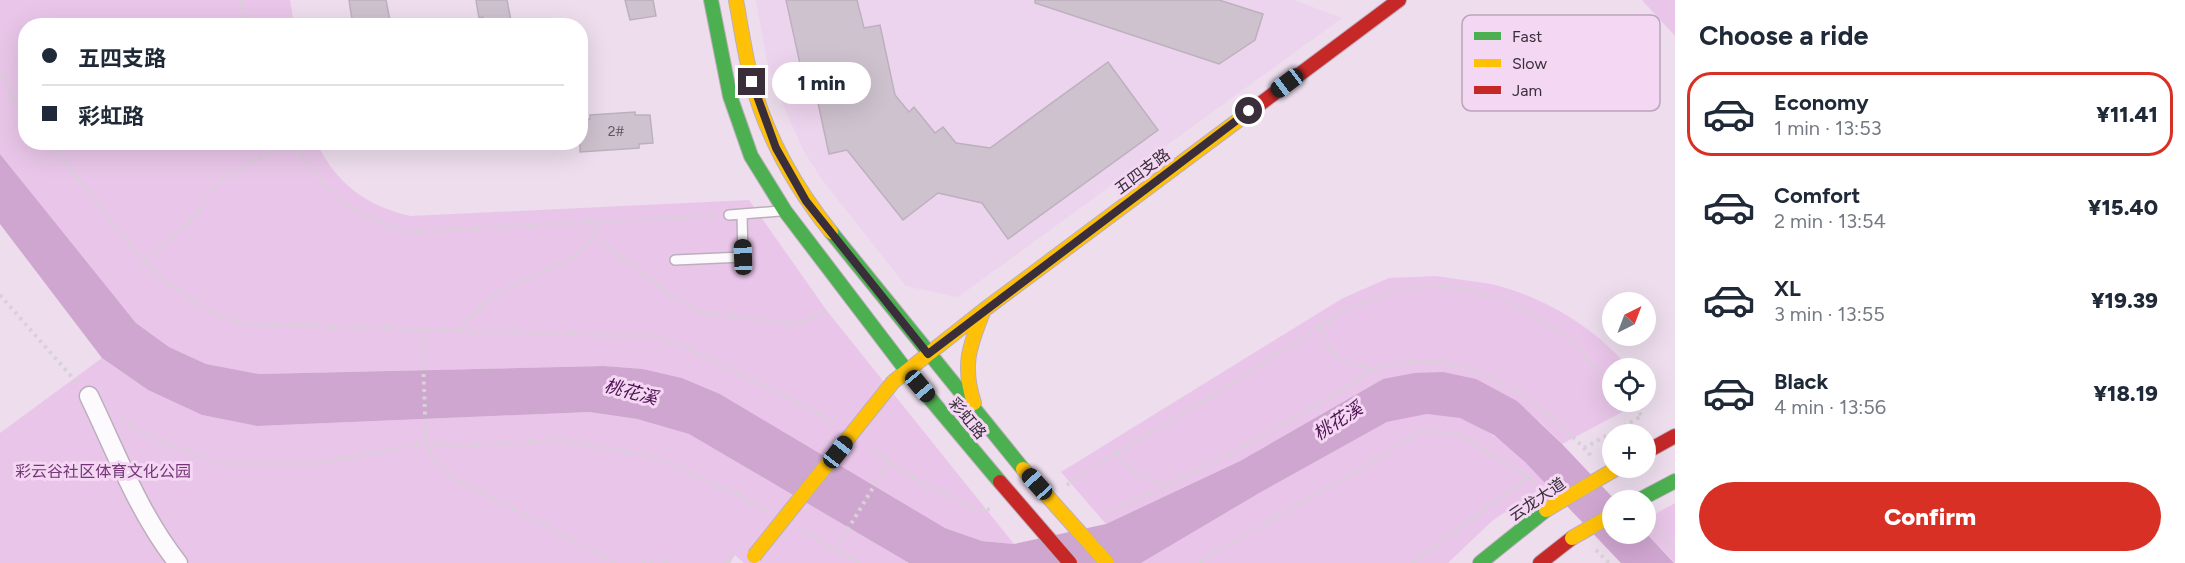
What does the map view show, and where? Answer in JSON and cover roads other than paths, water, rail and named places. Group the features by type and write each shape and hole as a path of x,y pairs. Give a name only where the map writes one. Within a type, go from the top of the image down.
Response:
{"main road":[{"name":"彩虹路","path":"711,0 730,96 751,156 784,211 906,370 1070,563"},
{"name":"彩虹路","path":"736,0 752,82 776,148 806,201 1023,469 1107,563"},
{"name":"五四支路","path":"752,559 893,382 906,370 1399,0"},
{"path":"978,414 967,387 965,367 968,349 984,310"},
{"path":"1656,446 1675,436"},
{"name":"云龙大道","path":"1480,563 1546,510 1602,477"},
{"path":"1656,491 1675,481"},
{"path":"1540,563 1572,538 1602,521"}],"street":[{"path":"89,396 138,499 169,552 178,563"}],"lane":[{"path":"729,215 784,211"},
{"path":"675,260 743,257 742,214"}],"water":[{"name":"桃花溪","path":"0,154 136,323 169,347 206,364 259,374 604,366 643,369 682,378 720,394 945,528 982,541 1014,544 1106,524 1240,461 1383,379 1414,373 1443,372 1476,379 1517,401 1606,490 1602,490 1602,543 1525,462 1494,435 1460,418 1427,414 1387,422 1261,492 1141,563 909,563 689,434 637,419 589,412 257,426 202,415 148,390 102,358 0,224"},
{"path":"1603,544 1656,544 1674,563 1621,563"}],"park label":[{"name":"彩云谷社区体育文化公园","path":"103,471"}]}
